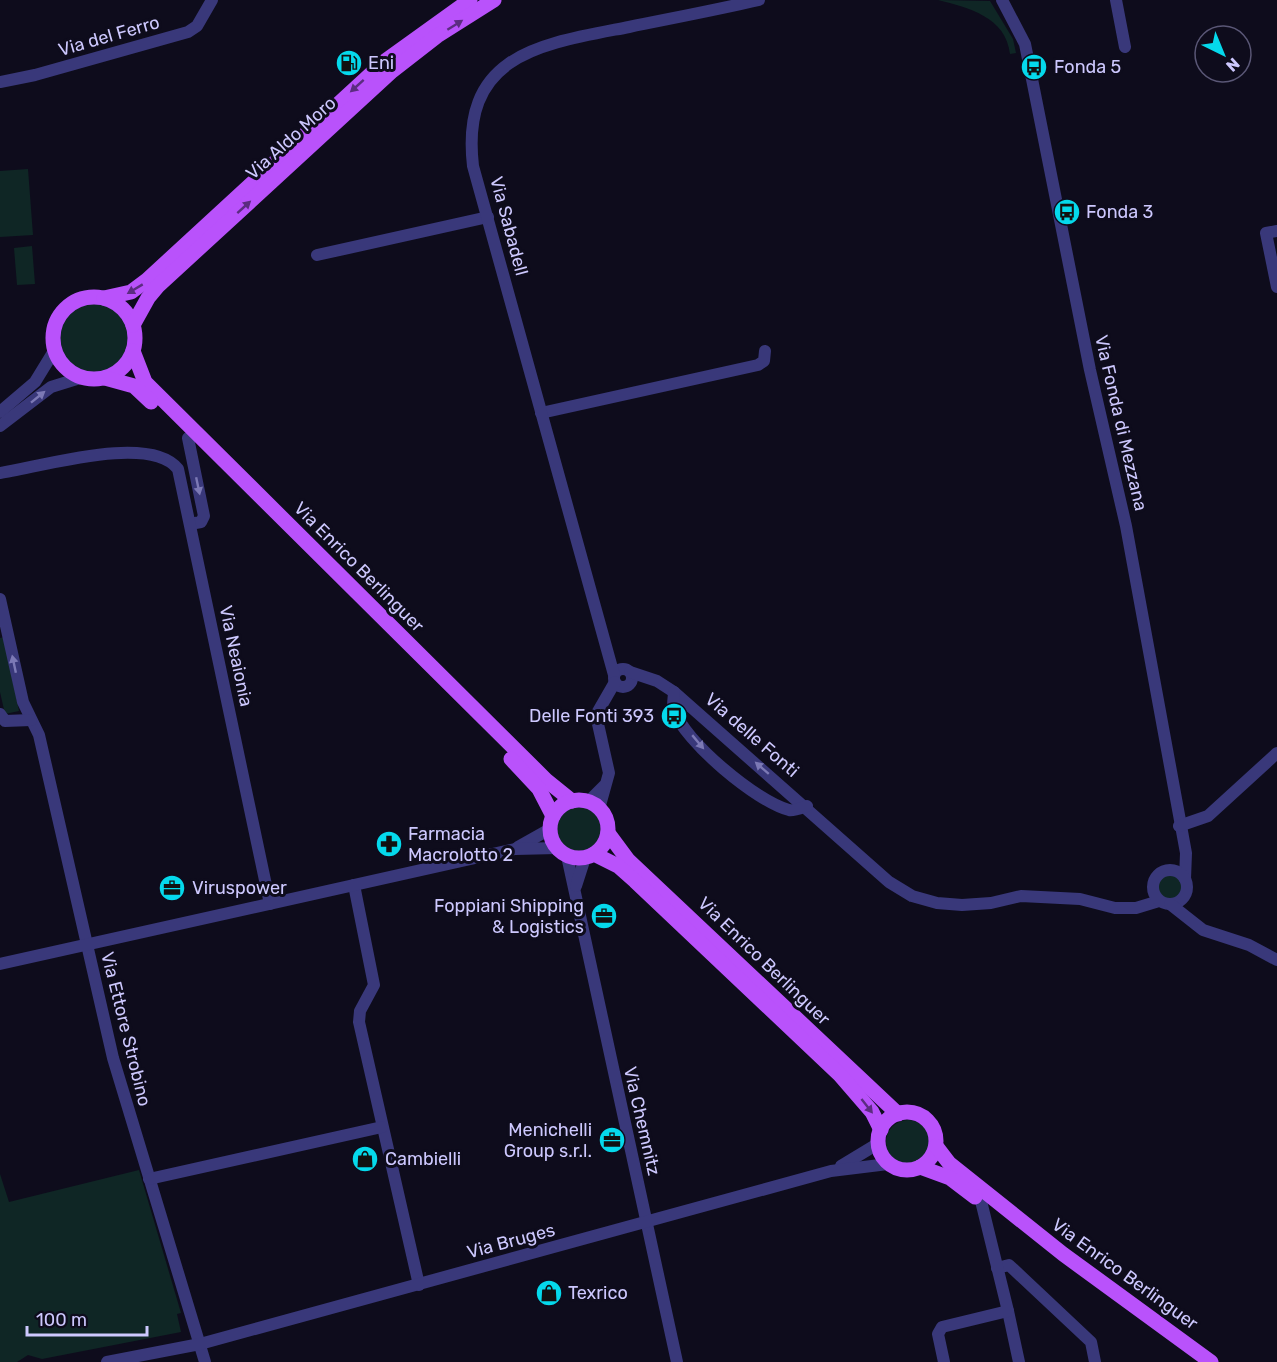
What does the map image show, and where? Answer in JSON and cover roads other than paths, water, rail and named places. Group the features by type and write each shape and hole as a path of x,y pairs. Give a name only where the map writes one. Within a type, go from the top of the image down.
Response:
{"main road":[{"name":"Via Aldo Moro","path":"104,298 132,292 147,280 385,62 470,0"},
{"name":"Via Aldo Moro","path":"133,325 148,298 158,286 392,71 436,36 494,0"},
{"path":"82,298 104,298 122,308 133,325 135,338 133,351 123,368 105,378 80,378 63,366 54,351 53,329 64,310 82,298"},
{"name":"Via Enrico Berlinguer","path":"133,351 145,382 546,780 572,801"},
{"name":"Via Enrico Berlinguer","path":"105,378 134,386 522,771 538,789 562,852 589,856 618,866 840,1075 872,1112 888,1164 905,1170 920,1167 950,1178 1066,1269 1194,1362"},
{"path":"551,823 561,807 572,801 594,805"},
{"name":"Via Enrico Berlinguer","path":"594,805 606,820 608,833 628,860 898,1114 916,1114 928,1121 935,1132 936,1146 949,1163 1054,1247 1211,1362"},
{"path":"589,856 603,845 608,833"},
{"path":"880,1137 888,1120 898,1114"},
{"path":"920,1167 929,1161 936,1146"}],"street":[{"name":"Via del Ferro","path":"0,82 35,75 189,32 197,26 212,0"},
{"name":"Via Sabadell","path":"625,677 610,657 473,166 470,137 475,111 482,93 495,76 511,60 530,50 574,38 759,0"},
{"path":"1116,0 1125,47"},
{"name":"Via Fonda di Mezzana","path":"1008,2 1025,44 1090,370 1126,526 1179,826 1186,853 1185,879"},
{"path":"317,255 488,217"},
{"path":"1277,231 1266,233 1277,287"},
{"path":"0,412 35,382 54,351"},
{"path":"541,413 758,365 764,361 765,351"},
{"path":"0,426 51,387 80,378"},
{"path":"188,438 204,516 201,522 190,524"},
{"name":"Via Neaionia","path":"0,473 93,456 128,453 160,455 178,469 270,904"},
{"name":"Via Ettore Strobino","path":"0,599 23,702 39,735 113,1058 205,1362"},
{"path":"594,805 605,785 608,769 596,718 605,699 625,677"},
{"name":"Via delle Fonti","path":"625,677 657,681 674,692 807,806 889,882 912,896 937,903 962,905 991,903 1021,896 1047,896 1127,908 1180,901 1186,893"},
{"name":"Via delle Fonti","path":"674,692 673,707 676,715 716,763 755,795 791,811 807,806"},
{"path":"0,714 5,721 31,720"},
{"path":"1179,826 1214,812 1277,753"},
{"path":"515,849 551,823"},
{"path":"0,964 515,849 562,852"},
{"name":"Via Chemnitz","path":"562,852 575,888 584,940 677,1362"},
{"path":"1127,908 1152,886 1159,873 1172,870 1186,853"},
{"name":"Via Chemnitz","path":"575,888 589,856"},
{"path":"1172,870 1185,879 1186,893 1192,913 1203,930"},
{"path":"354,885 374,986 360,1011 359,1022 419,1285"},
{"path":"1152,886 1165,902 1203,930 1249,945 1277,960"},
{"path":"149,1179 382,1127"},
{"name":"Via Bruges","path":"831,1171 880,1137"},
{"name":"Via Bruges","path":"107,1362 200,1344 831,1171 888,1164"},
{"path":"981,1201 1019,1362"},
{"path":"996,1268 1009,1265 1091,1342 1095,1362"},
{"path":"944,1362 938,1334 942,1326 1008,1311"}],"place":[{"name":"Eni","path":"349,63"},
{"name":"Fonda 5","path":"1034,67"},
{"name":"Fonda 3","path":"1067,212"},
{"name":"Delle Fonti 393","path":"674,716"},
{"name":"Farmacia Macrolotto 2","path":"389,844"},
{"name":"Viruspower","path":"172,888"},
{"name":"Foppiani Shipping & Logistics","path":"604,916"},
{"name":"Menichelli Group s.r.l.","path":"612,1140"},
{"name":"Cambielli","path":"365,1159"},
{"name":"Texrico","path":"549,1293"}]}
